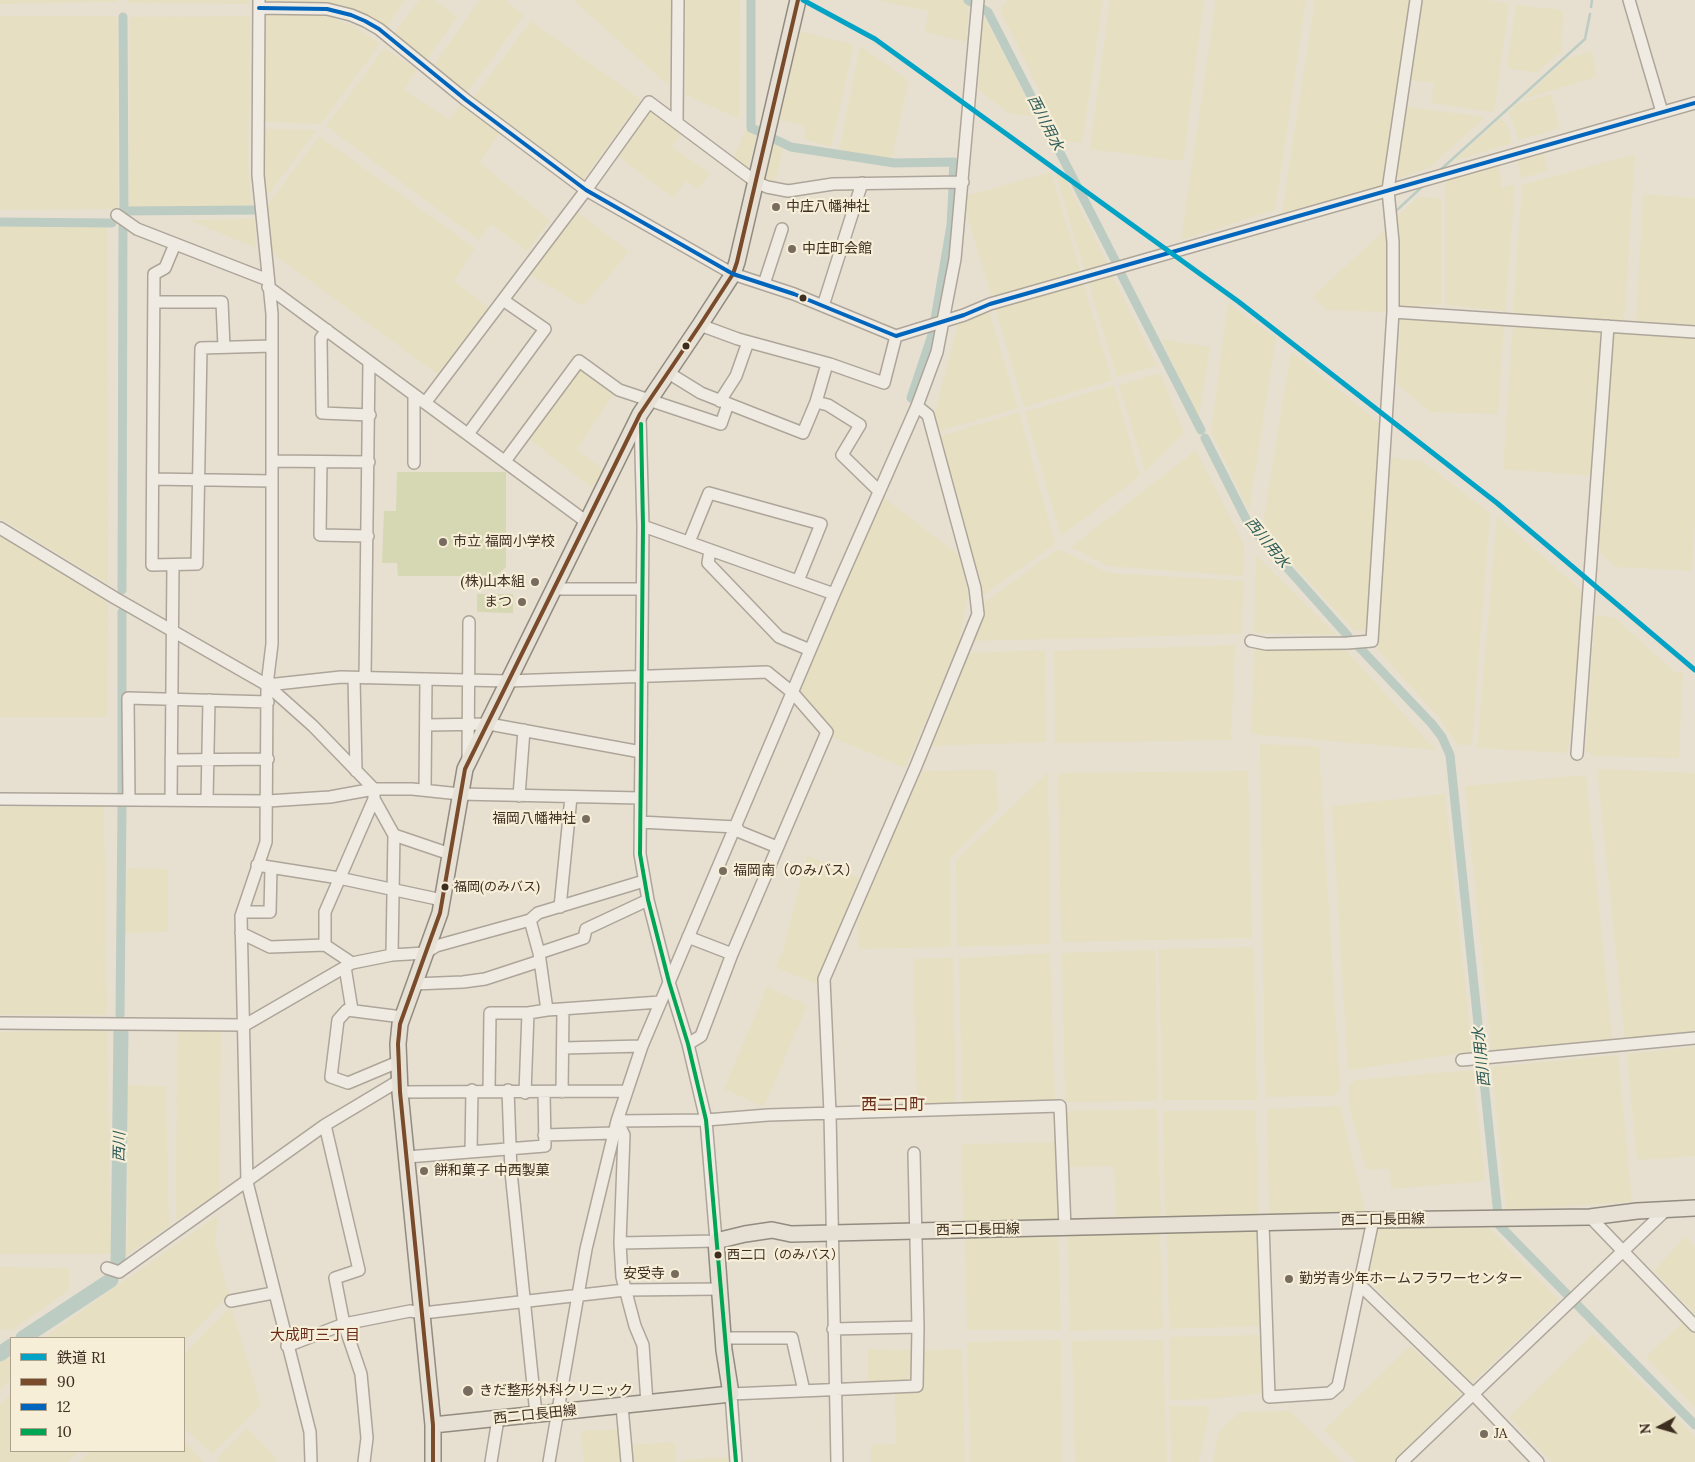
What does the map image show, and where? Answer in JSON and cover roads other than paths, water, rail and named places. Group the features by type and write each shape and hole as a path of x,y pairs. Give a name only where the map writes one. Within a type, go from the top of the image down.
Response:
{"main road":[{"path":"433,1462 433,1425 398,1062 398,1034 402,1017 442,900 460,794 468,763 489,724 508,681 588,523 640,414 733,274 798,0"},
{"name":"西二口長田線","path":"716,1241 772,1230 791,1234 1373,1220 1472,1220 1590,1217 1695,1208"},
{"path":"716,1241 724,1338 731,1394"},
{"name":"西二口長田線","path":"433,1425 731,1394"}],"street":[{"path":"677,122 678,0"},
{"path":"549,1462 576,1297 586,1249 617,1121 642,1046 834,594 917,406 937,352 955,260 978,0"},
{"path":"1251,641 1266,644 1372,641 1393,312 1393,242 1388,190 1416,0"},
{"path":"1629,0 1662,112"},
{"path":"311,1462 310,1432 273,1293 247,1182 245,1024 241,933 243,912 266,842 268,800 267,685 272,644 272,314 258,175 259,4 327,9 351,15 365,21 586,190 733,274 823,306 896,336 990,304 1695,102"},
{"path":"425,403 586,190 649,102 756,182 767,187 788,191 833,184 963,182"},
{"path":"823,306 862,183"},
{"path":"117,216 137,229 268,284 414,396 588,523"},
{"path":"764,284 782,229"},
{"path":"175,244 165,268 154,274 152,565 198,564 201,348 272,346"},
{"path":"468,434 545,329 503,300"},
{"path":"154,302 222,302 224,347"},
{"path":"1393,312 1695,332"},
{"path":"700,325 748,342 827,364 884,383 896,336"},
{"path":"1577,754 1608,326"},
{"path":"327,330 321,338 322,413 370,415"},
{"path":"504,460 579,360 619,390 720,424 724,403 748,342"},
{"path":"356,771 368,536 370,462 369,362"},
{"path":"667,372 701,393 803,433 816,402 827,364"},
{"path":"414,396 414,463"},
{"path":"816,402 828,405 860,426 842,455 879,491"},
{"path":"837,1462 830,1113 824,979 924,748 978,614 975,588 928,415 917,406"},
{"path":"620,1243 716,1241 706,1120 688,1044 669,982 648,900 640,854 643,526 640,414"},
{"path":"272,461 370,462"},
{"path":"322,462 320,535 368,536"},
{"path":"153,479 272,481"},
{"path":"689,542 709,493 822,524 798,581"},
{"path":"643,526 834,594"},
{"path":"0,528 267,685 313,726 356,771 374,794 394,836 392,955"},
{"path":"710,550 708,563 779,637 810,650"},
{"path":"171,799 170,699 173,565"},
{"path":"554,589 642,589"},
{"path":"468,763 469,622"},
{"path":"267,685 360,678 508,681 642,678 767,672 793,693 827,732 732,954 701,1036 688,1044"},
{"path":"425,790 426,679"},
{"path":"129,800 128,698 268,702"},
{"path":"207,800 209,700"},
{"path":"426,725 489,724 640,752"},
{"path":"519,796 524,730"},
{"path":"170,760 268,759"},
{"path":"0,799 268,800 425,790 460,794 640,798"},
{"path":"325,944 325,912 374,794"},
{"path":"560,907 571,797"},
{"path":"640,822 736,827 740,832 777,847"},
{"path":"394,836 450,854"},
{"path":"257,866 339,878 442,900"},
{"path":"243,912 270,912 271,868"},
{"path":"0,1024 245,1024 348,965 392,955 425,953 436,946 530,920 538,913 644,881"},
{"path":"414,984 463,982 485,978 584,938 586,929 648,900"},
{"path":"530,920 540,957 548,1010"},
{"path":"241,933 270,947 325,944 348,965 352,1010"},
{"path":"688,937 732,954"},
{"path":"489,1090 490,1013 528,1013 660,1002"},
{"path":"398,1062 348,1083 332,1077 338,1020 347,1010 402,1017"},
{"path":"562,1092 563,1010"},
{"path":"525,1092 528,1013"},
{"path":"1462,1060 1695,1038"},
{"path":"563,1048 642,1046"},
{"path":"108,1268 120,1272 325,1125 400,1086 525,1092 627,1091"},
{"path":"471,1152 472,1090"},
{"path":"508,1090 510,1148 536,1414"},
{"path":"407,1157 545,1146 544,1092"},
{"path":"617,1121 706,1120 768,1115 1060,1106 1065,1228"},
{"path":"617,1121 624,1134 620,1243 622,1278 635,1326 643,1345 647,1403"},
{"path":"325,1125 359,1270 335,1278 344,1324 361,1374 367,1438 364,1462"},
{"path":"544,1135 614,1133"},
{"path":"736,1462 731,1394 916,1386 918,1327 914,1153"},
{"path":"1402,1462 1472,1393 1562,1311 1666,1210"},
{"path":"1590,1217 1695,1326"},
{"path":"1263,1223 1269,1397 1330,1393 1338,1386 1373,1220"},
{"path":"1359,1284 1472,1393 1538,1462"},
{"path":"287,1346 344,1324 410,1311 423,1313 625,1290 720,1289"},
{"path":"231,1301 273,1293"},
{"path":"834,1329 918,1327"},
{"path":"724,1338 792,1338 804,1391"},
{"path":"622,1406 627,1462"},
{"path":"491,1462 498,1419"}],"waterway":[{"path":"751,0 751,128 758,131"},
{"path":"1591,7 1592,0"},
{"name":"西川用水","path":"983,9 988,12 1118,266"},
{"path":"1438,172 1585,39 1590,14"},
{"path":"123,17 124,211 256,210"},
{"path":"772,138 791,147 894,163 954,162 953,178"},
{"path":"1397,210 1424,185"},
{"path":"935,319 951,225 953,188"},
{"path":"0,222 112,223"},
{"path":"122,590 123,223"},
{"name":"西川用水","path":"1120,272 1201,430"},
{"path":"911,398 933,332"},
{"name":"西川用水","path":"1205,438 1249,525 1348,636"},
{"path":"122,612 122,792"},
{"name":"西川用水","path":"1357,645 1432,724 1442,737 1450,755 1499,1225 1695,1425"},
{"path":"120,1015 122,807"},
{"name":"西川","path":"118,1264 121,1030"},
{"name":"西川","path":"25,1337 111,1280"},
{"name":"西川","path":"0,1354 10,1347"}],"rail line":[{"name":"R1","path":"803,0 875,39 1239,302 1497,503 1695,670"}],"place":[{"name":"中庄八幡神社","path":"776,207"},
{"name":"中庄町会館","path":"792,249"},
{"name":"市立 福岡小学校","path":"443,542"},
{"name":"(株)山本組","path":"535,582"},
{"name":"まつ","path":"522,602"},
{"name":"福岡八幡神社","path":"586,819"},
{"name":"福岡南（のみバス）","path":"723,871"},
{"name":"福岡(のみバス)","path":"445,887"},
{"name":"餅和菓子 中西製菓","path":"424,1171"},
{"name":"西二口（のみバス）","path":"718,1255"},
{"name":"安受寺","path":"675,1274"},
{"name":"勤労青少年ホームフラワーセンター","path":"1289,1279"},
{"name":"きだ整形外科クリニック","path":"468,1391"},
{"name":"JA","path":"1484,1434"}],"district":[{"name":"西二口町","path":"893,1105"},
{"name":"大成町三丁目","path":"315,1336"}]}
